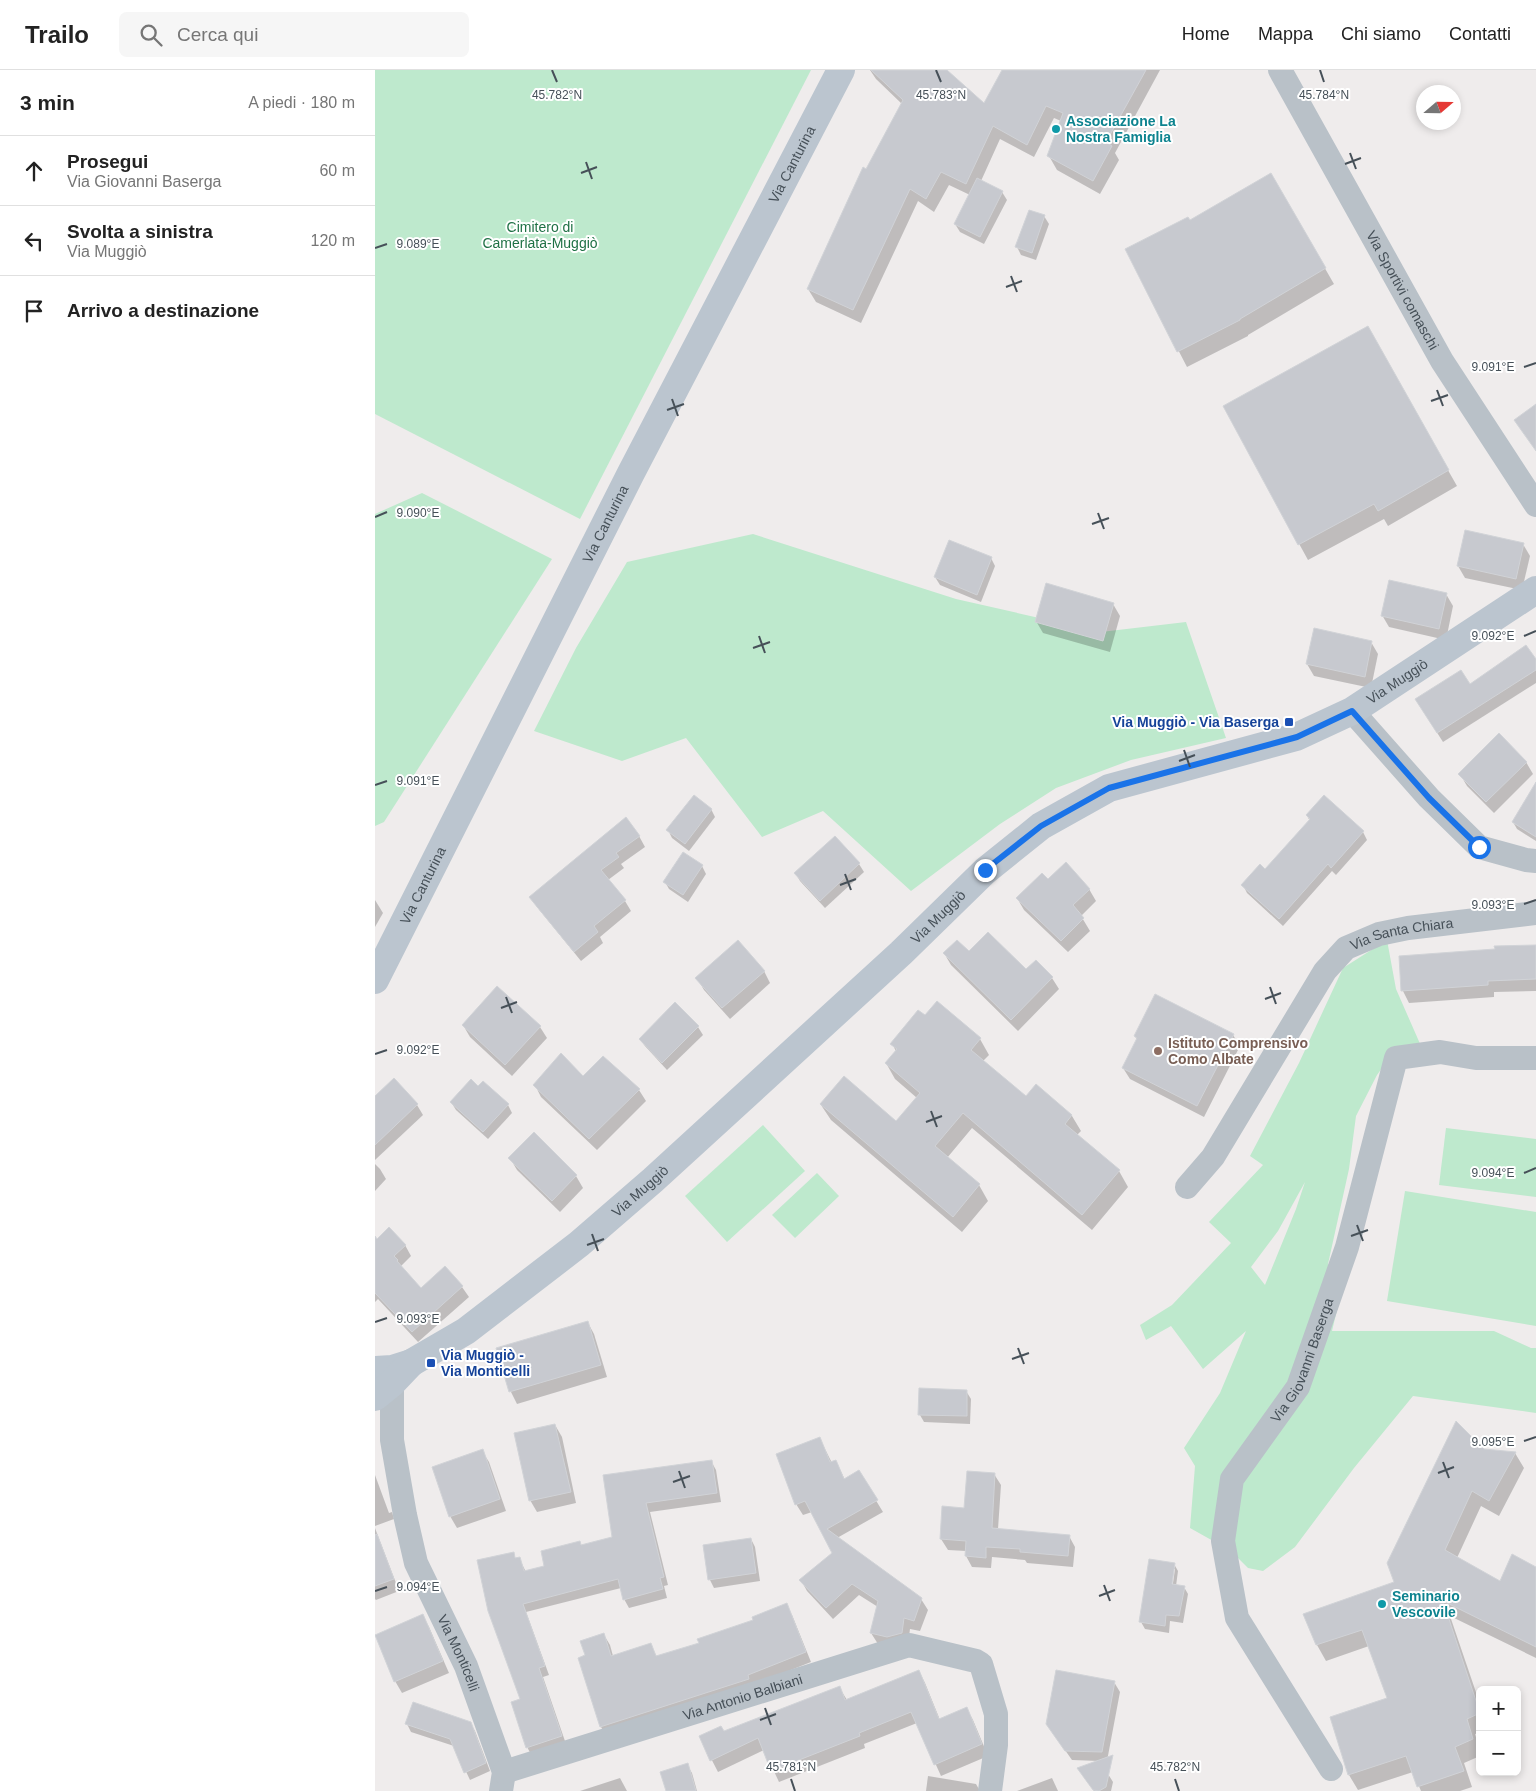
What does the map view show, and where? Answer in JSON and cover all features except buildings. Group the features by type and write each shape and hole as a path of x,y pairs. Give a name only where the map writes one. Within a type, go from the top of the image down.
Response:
{"street":[{"name":"Via Canturina","path":"375,980 631,473 841,70"},
{"name":"Via Sportivi comaschi","path":"1280,70 1442,361 1536,505"},
{"name":"Via Muggiò","path":"389,1376 466,1331 579,1244 653,1180 901,953 985,870 1041,826 1109,788 1297,737 1352,711 1536,590"},
{"path":"1352,711 1429,798 1479,847 1536,861"},
{"name":"Via Santa Chiara","path":"1187,1187 1213,1157 1325,971 1346,948 1379,934 1408,928 1536,914"},
{"name":"Via Giovanni Baserga","path":"1331,1769 1237,1618 1223,1541 1232,1479 1298,1387 1347,1247 1396,1058 1440,1052 1476,1058 1536,1058"},
{"name":"Via Monticelli","path":"389,1376 392,1440 405,1515 416,1563 466,1666 503,1782"},
{"name":"Via Antonio Balbiani","path":"503,1782 909,1645 976,1661 981,1664 996,1714 990,1791"}],"green space":[{"name":"Cimitero di Camerlata-Muggiò","path":"375,70 811,70 580,519 375,414"},
{"path":"422,493 552,559 384,822 375,826 375,514"},
{"path":"753,534 956,599 1101,632 1186,622 1226,738 1131,760 1056,788 1000,824 911,891 823,811 762,837 686,738 622,761 534,731 576,648 627,562"},
{"path":"1387,940 1396,989 1421,1046 1385,1064 1377,1075 1356,1116 1349,1169 1328,1264 1341,1293 1332,1331 1494,1331 1531,1348 1536,1348 1536,1413 1413,1396 1354,1468 1295,1547 1263,1571 1248,1568 1231,1551 1190,1528 1195,1466 1184,1448 1220,1393 1246,1331 1203,1369 1171,1326 1146,1340 1140,1325 1172,1305 1231,1243 1209,1222 1263,1165 1250,1156 1299,1063 1343,968","holes":["1305,1182 1265,1285 1251,1267 1278,1231"]},
{"path":"763,1125 805,1171 727,1242 685,1196"},
{"path":"1446,1128 1536,1139 1536,1197 1439,1185"},
{"path":"817,1173 839,1196 795,1238 772,1215"},
{"path":"1405,1191 1536,1212 1536,1326 1387,1301"}],"place":[{"name":"Associazione La Nostra Famiglia","path":"1056,129"},
{"name":"Via Muggiò - Via Baserga","path":"1289,722"},
{"name":"Istituto Comprensivo Como Albate","path":"1158,1051"},
{"name":"Via Muggiò - Via Monticelli","path":"431,1363"},
{"name":"Seminario Vescovile","path":"1382,1604"}],"route":[{"path":"985,870 1041,826 1109,788 1297,737 1352,711 1429,798 1479,847"}]}
